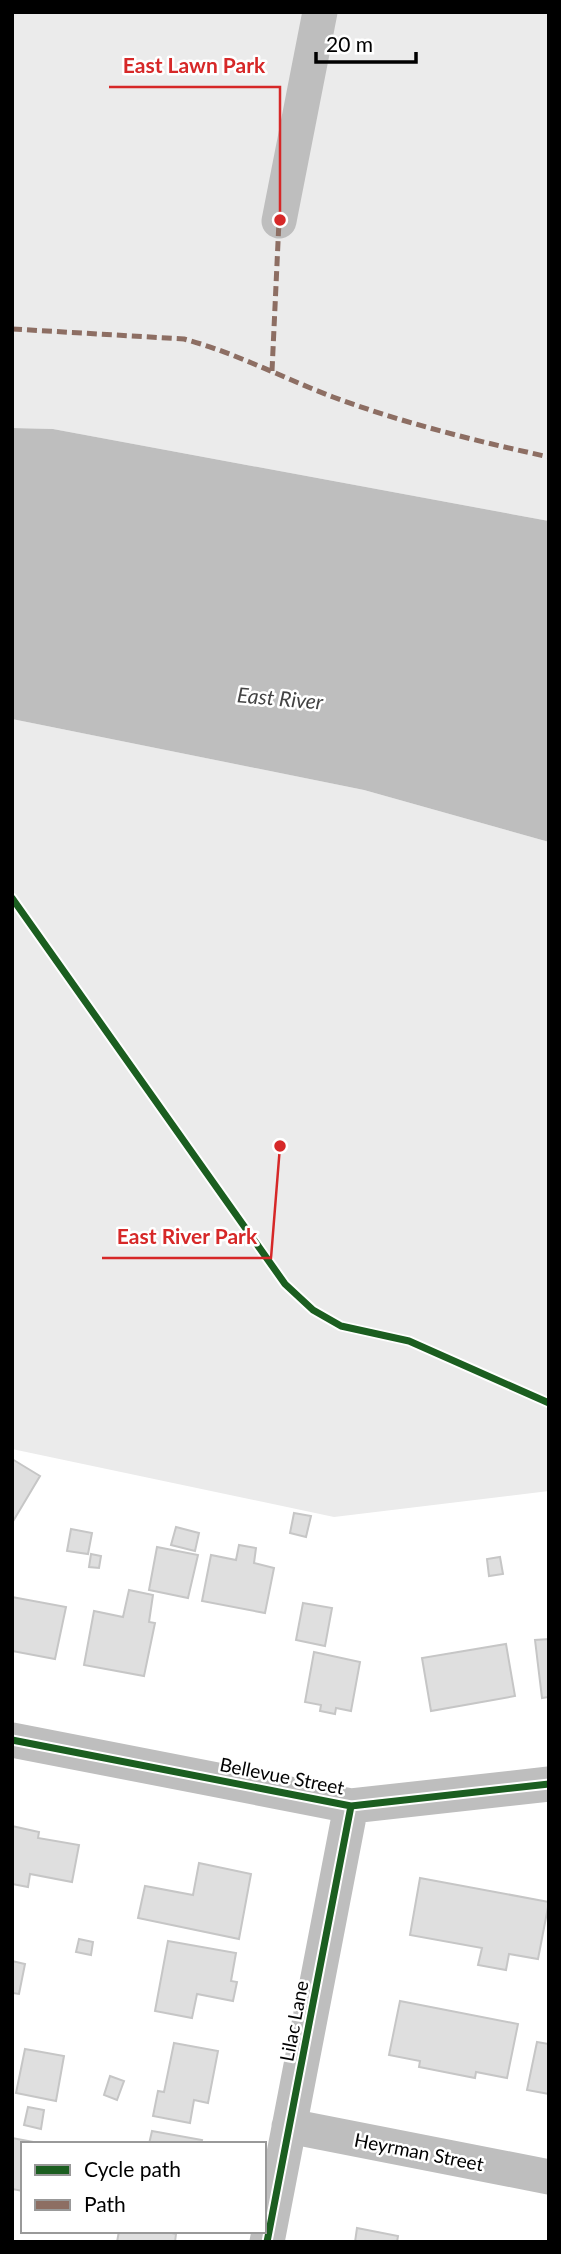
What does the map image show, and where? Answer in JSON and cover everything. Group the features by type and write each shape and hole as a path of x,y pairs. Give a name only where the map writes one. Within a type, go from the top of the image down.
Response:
{"street":[{"path":"279,221 320,12"},
{"name":"Bellevue Street","path":"12,1740 351,1806 549,1784"},
{"name":"Lilac Lane","path":"267,2242 351,1806"},
{"name":"Heyrman Street","path":"289,2126 549,2177"}],"shaded area":[{"path":"12,12 549,12 549,521 53,429 12,428"},
{"path":"12,719 364,790 549,842 549,1491 334,1517 12,1449"}],"water":[{"name":"East River","path":"12,428 53,429 549,521 549,842 364,790 12,719"}],"building":[{"path":"12,1459 40,1476 12,1523"},
{"path":"294,1513 311,1516 306,1537 290,1533"},
{"path":"176,1527 199,1533 195,1551 171,1545"},
{"path":"71,1529 92,1533 88,1554 67,1551"},
{"path":"239,1545 256,1548 254,1563 274,1568 265,1613 202,1601 211,1555 236,1560"},
{"path":"157,1547 198,1555 188,1598 149,1590"},
{"path":"91,1554 101,1556 99,1568 89,1567"},
{"path":"500,1557 503,1574 489,1576 487,1559"},
{"path":"129,1590 153,1595 149,1622 155,1623 144,1676 84,1665 94,1611 123,1617"},
{"path":"12,1597 66,1607 55,1659 12,1651"},
{"path":"303,1603 332,1608 325,1646 296,1640"},
{"path":"549,1639 549,1697 542,1698 535,1640"},
{"path":"506,1644 515,1696 431,1711 422,1658"},
{"path":"314,1652 360,1662 351,1711 336,1708 335,1714 320,1711 321,1705 305,1702"},
{"path":"12,1826 39,1832 38,1838 79,1845 72,1882 30,1874 28,1887 12,1884"},
{"path":"199,1863 251,1874 239,1939 138,1918 145,1886 193,1895"},
{"path":"420,1878 549,1902 538,1959 509,1954 506,1970 478,1965 482,1948 410,1935"},
{"path":"79,1939 93,1942 91,1955 76,1952"},
{"path":"168,1941 236,1953 231,1981 237,1982 233,2001 197,1994 192,2018 155,2011"},
{"path":"12,1961 25,1964 19,1994 12,1993"},
{"path":"400,2001 518,2024 507,2078 476,2072 475,2078 419,2067 420,2061 389,2055"},
{"path":"537,2042 549,2044 549,2094 527,2090"},
{"path":"174,2043 218,2051 208,2103 194,2100 190,2123 153,2116 158,2091 164,2092"},
{"path":"25,2049 64,2056 56,2101 16,2093"},
{"path":"110,2076 124,2081 117,2100 104,2095"},
{"path":"28,2107 44,2110 41,2129 24,2125"},
{"path":"152,2131 202,2140 202,2142 149,2142"},
{"path":"12,2138 33,2142 21,2142 21,2191 12,2189"},
{"path":"357,2228 398,2236 397,2242 355,2242"},
{"path":"119,2233 176,2234 175,2242 117,2242"}],"marked path":[{"path":"272,371 279,221"},
{"path":"12,329 184,339 222,351 333,397 386,415 549,457"}],"cycle path":[{"path":"12,898 285,1284 313,1310 341,1326 409,1341 549,1403"},
{"path":"12,1740 351,1806 549,1784"},
{"path":"267,2242 351,1806"}],"place":[{"name":"East Lawn Park","path":"280,220"},
{"name":"East River Park","path":"280,1146"}]}
